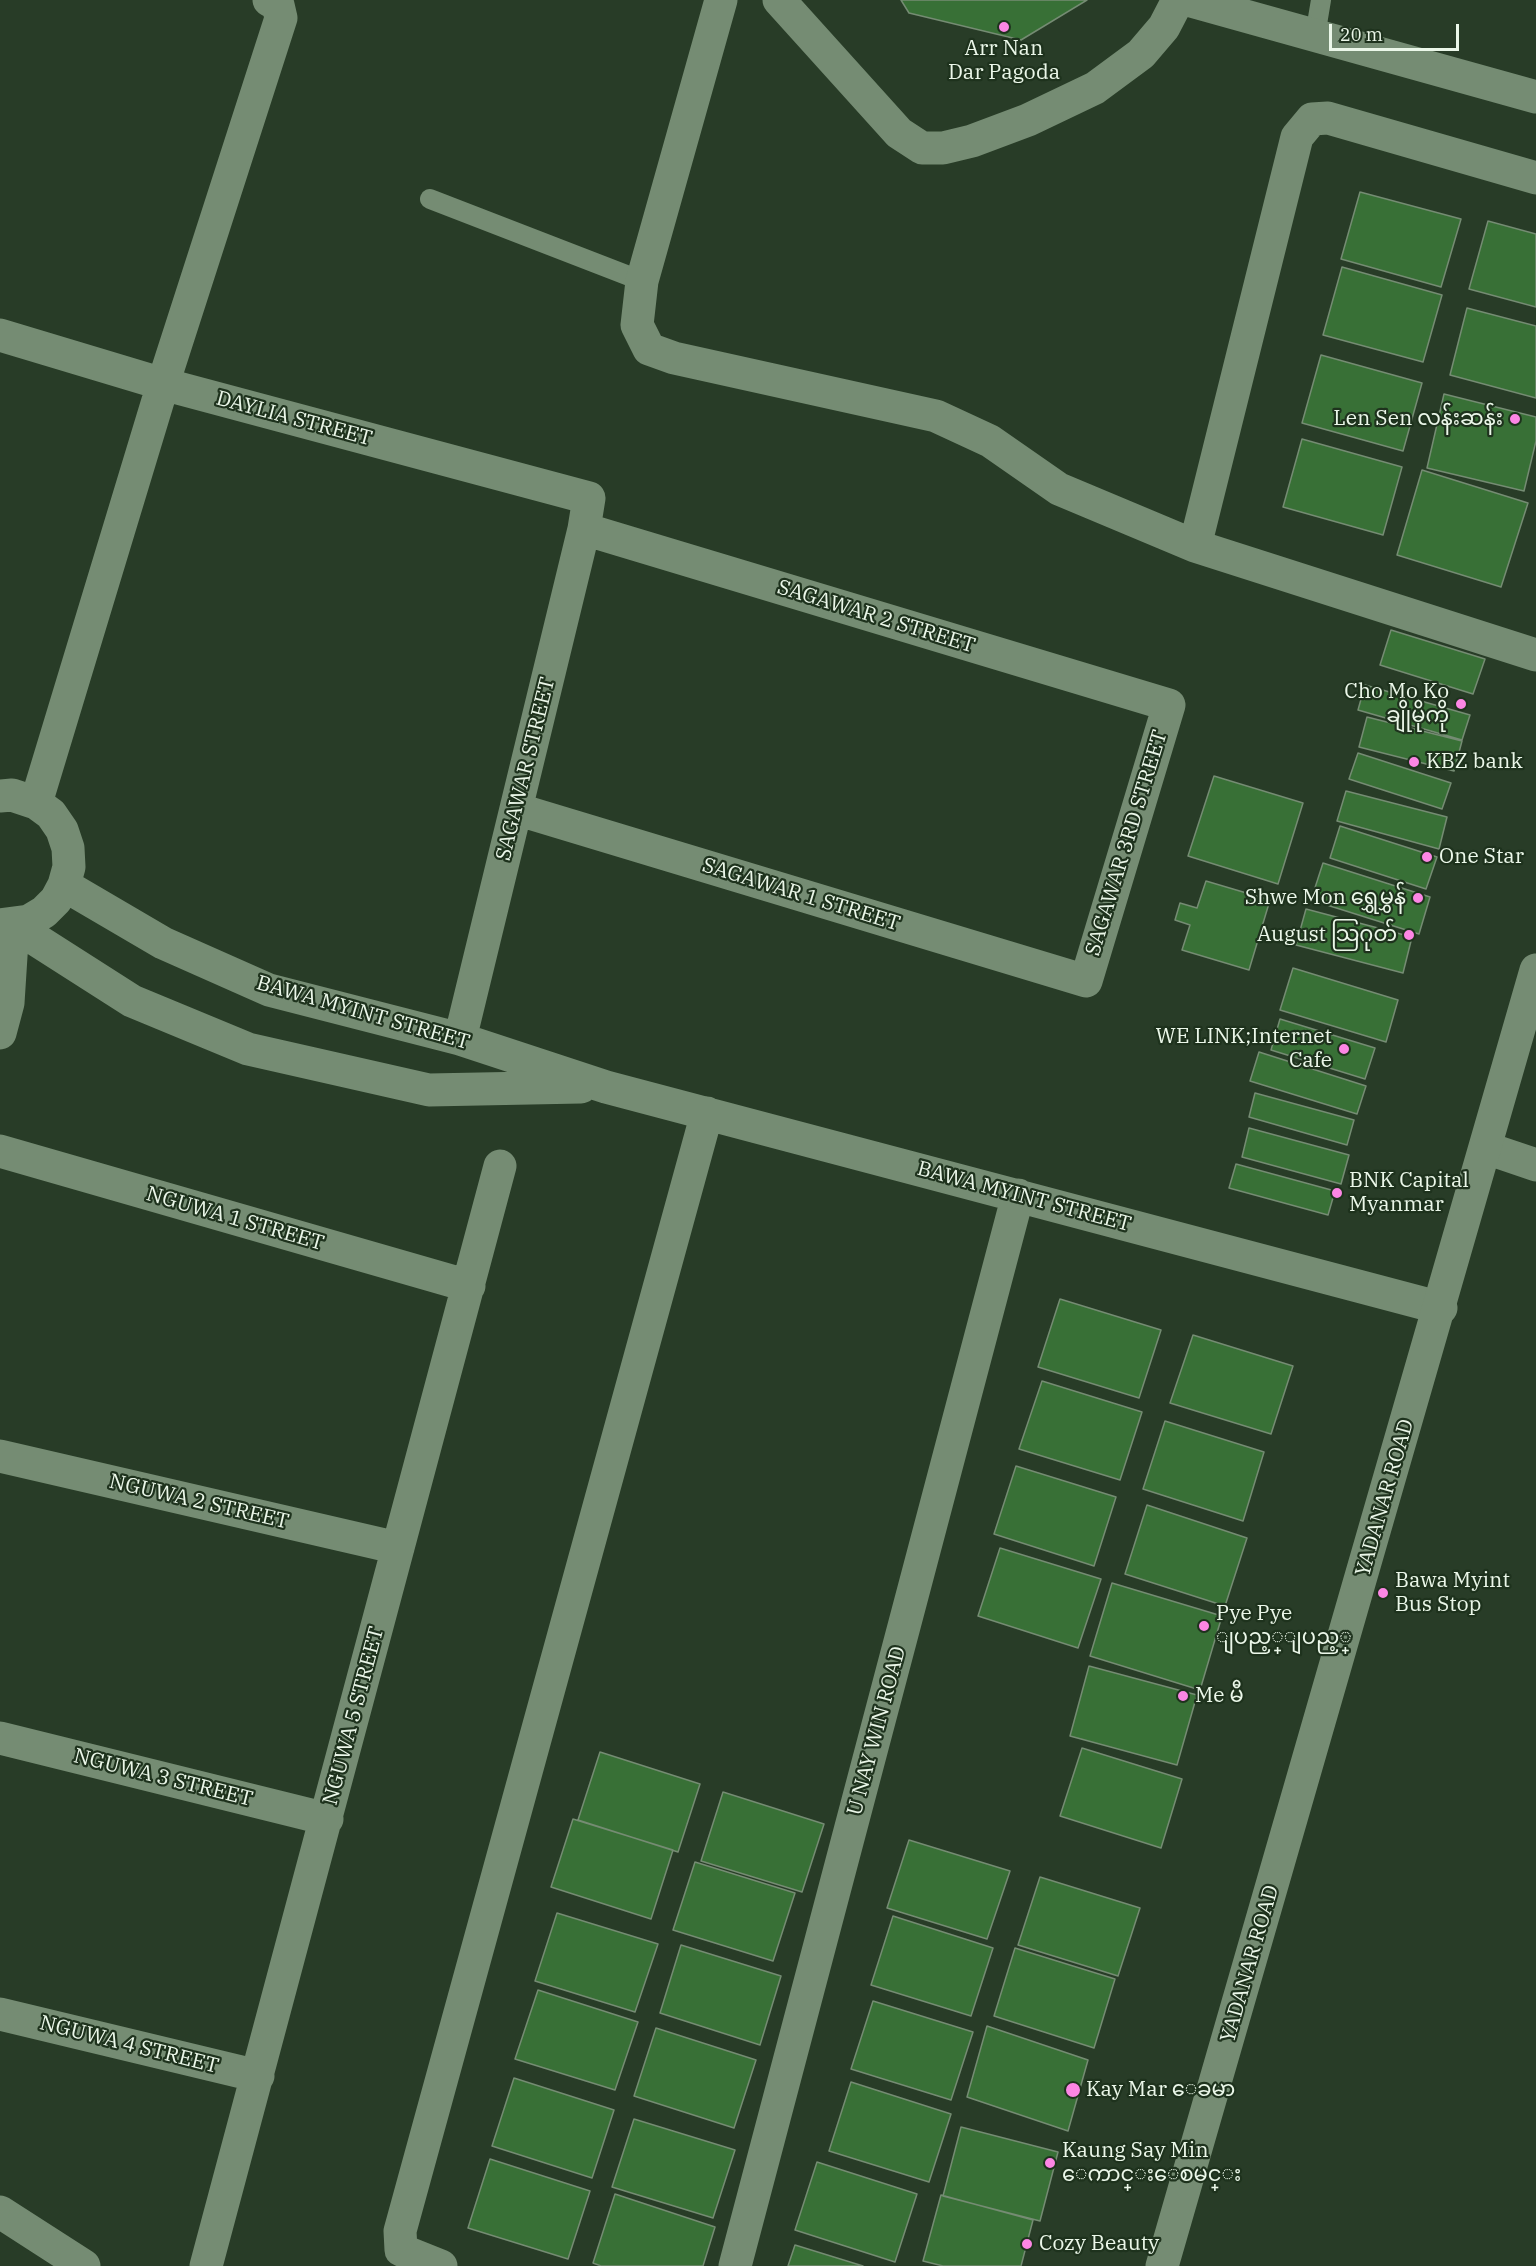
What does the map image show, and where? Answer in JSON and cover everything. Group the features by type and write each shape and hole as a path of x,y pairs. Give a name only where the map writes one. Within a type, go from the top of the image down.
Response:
{"street":[{"path":"36,804 164,384 281,18 278,5 269,0"},
{"path":"721,0 642,281 638,325 649,348 674,358 936,416 990,441 1059,489 1195,546 1536,655"},
{"path":"779,0 899,133 922,148 943,148 972,141 1028,120 1095,88 1141,54 1164,27 1178,0"},
{"path":"1188,0 1536,98"},
{"path":"1195,546 1297,137 1312,119 1328,118 1536,178"},
{"name":"DAYLIA STREET","path":"0,335 586,514"},
{"name":"SAGAWAR 2 STREET","path":"586,514 1169,705"},
{"name":"SAGAWAR STREET","path":"460,1039 586,514"},
{"name":"SAGAWAR 3RD STREET","path":"1086,981 1169,705"},
{"path":"0,796 12,795 36,804 51,814 65,839 69,867 64,885 56,900 44,912 29,921 6,925 8,1003 0,1033"},
{"name":"SAGAWAR 1 STREET","path":"516,809 1086,981"},
{"name":"BAWA MYINT STREET","path":"64,885 163,943 269,990 460,1039 606,1087 1441,1308"},
{"name":"BAWA MYINT STREET","path":"6,925 132,1001 248,1049 429,1090 606,1087"},
{"name":"YADANAR ROAD","path":"1162,2266 1441,1308 1536,970"},
{"path":"441,2266 402,2250 400,2231 707,1113"},
{"path":"1486,1148 1536,1165"},
{"name":"NGUWA 1 STREET","path":"0,1151 469,1286"},
{"name":"NGUWA 5 STREET","path":"206,2266 500,1167"},
{"name":"U NAY WIN ROAD","path":"735,2266 1018,1195"},
{"name":"NGUWA 2 STREET","path":"0,1456 398,1548"},
{"name":"NGUWA 3 STREET","path":"0,1738 327,1819"},
{"name":"NGUWA 4 STREET","path":"0,2014 258,2076"},
{"path":"0,2212 84,2266"}],"lane":[{"path":"1315,36 1321,0"},
{"path":"430,199 642,281"}],"building":[{"name":"Arr Nan Dar Pagoda","path":"901,0 1087,0 1021,40 909,13"},
{"path":"1360,192 1461,219 1441,287 1341,259"},
{"path":"1488,221 1536,234 1536,307 1469,289"},
{"path":"1342,267 1442,295 1423,362 1323,335"},
{"path":"1467,308 1536,326 1536,398 1450,375"},
{"path":"1321,355 1422,383 1403,451 1302,423"},
{"path":"1444,394 1536,417 1536,441 1524,491 1427,468"},
{"path":"1302,439 1402,467 1383,535 1283,507"},
{"path":"1422,470 1528,503 1501,587 1397,555"},
{"path":"1391,630 1485,659 1473,694 1380,665"},
{"path":"1365,685 1470,715 1462,740 1358,710"},
{"path":"1367,717 1462,741 1454,771 1359,747"},
{"path":"1358,753 1451,783 1442,809 1349,779"},
{"path":"1214,776 1303,803 1278,884 1188,856"},
{"path":"1346,791 1447,817 1439,849 1337,821"},
{"path":"1340,826 1437,857 1426,889 1330,858"},
{"path":"1323,863 1430,897 1419,934 1311,900"},
{"path":"1206,881 1270,900 1249,970 1182,950 1190,925 1175,920 1180,903 1197,908"},
{"path":"1306,909 1412,937 1403,973 1296,945"},
{"path":"1293,968 1398,1000 1386,1042 1280,1010"},
{"path":"1280,1019 1375,1048 1365,1079 1271,1050"},
{"path":"1259,1052 1366,1086 1357,1114 1250,1081"},
{"path":"1255,1093 1354,1120 1347,1145 1249,1117"},
{"path":"1249,1128 1349,1155 1341,1184 1242,1157"},
{"path":"1236,1164 1335,1191 1328,1215 1229,1188"},
{"path":"1060,1299 1161,1330 1139,1398 1038,1367"},
{"path":"1193,1335 1293,1366 1271,1434 1170,1403"},
{"path":"1042,1381 1142,1412 1120,1480 1019,1449"},
{"path":"1165,1421 1264,1452 1243,1521 1143,1489"},
{"path":"1016,1466 1116,1497 1094,1566 994,1534"},
{"path":"1147,1505 1247,1538 1225,1606 1125,1574"},
{"path":"1000,1548 1101,1579 1078,1648 978,1616"},
{"path":"1112,1583 1222,1616 1200,1690 1090,1656"},
{"path":"1089,1666 1197,1695 1177,1765 1070,1736"},
{"path":"1082,1748 1182,1779 1161,1848 1060,1816"},
{"path":"600,1752 700,1784 678,1852 578,1820"},
{"path":"723,1792 824,1824 802,1892 701,1861"},
{"path":"573,1819 673,1850 651,1919 551,1887"},
{"path":"909,1840 1010,1871 987,1939 887,1908"},
{"path":"695,1862 795,1893 773,1961 673,1930"},
{"path":"1040,1877 1140,1908 1118,1976 1018,1945"},
{"path":"557,1913 658,1944 635,2012 535,1981"},
{"path":"893,1916 993,1948 971,2016 871,1985"},
{"path":"681,1945 781,1976 760,2045 660,2013"},
{"path":"1015,1948 1115,1979 1094,2048 994,2016"},
{"path":"538,1990 638,2022 615,2090 515,2059"},
{"path":"873,2001 973,2032 951,2100 851,2069"},
{"path":"987,2026 1088,2060 1068,2131 967,2097"},
{"path":"656,2028 756,2060 734,2128 634,2096"},
{"path":"514,2078 614,2110 592,2178 492,2146"},
{"path":"851,2082 951,2114 929,2182 829,2151"},
{"path":"634,2119 735,2150 713,2218 612,2187"},
{"path":"961,2127 1058,2152 1040,2221 943,2196"},
{"path":"490,2159 590,2191 568,2259 468,2228"},
{"path":"817,2162 917,2194 895,2262 795,2230"},
{"path":"615,2194 715,2227 703,2266 601,2266 593,2263"},
{"path":"941,2195 1033,2220 1021,2266 943,2266 923,2261"},
{"path":"795,2245 863,2266 788,2266"}],"place":[{"name":"Arr Nan Dar Pagoda","path":"1004,27"},
{"name":"Len Sen လန်းဆန်း","path":"1515,419"},
{"name":"Cho Mo Ko ချိုမိုကို","path":"1461,704"},
{"name":"KBZ bank","path":"1414,762"},
{"name":"One Star","path":"1427,857"},
{"name":"Shwe Mon ရွှေမွှန်","path":"1418,898"},
{"name":"August သြဂုတ်","path":"1409,935"},
{"name":"WE LINK;Internet Cafe","path":"1344,1049"},
{"name":"BNK Capital Myanmar","path":"1337,1193"},
{"name":"Bawa Myint Bus Stop","path":"1383,1593"},
{"name":"Pye Pye ျပည့္ျပည့္","path":"1204,1626"},
{"name":"Me မီ","path":"1183,1696"},
{"name":"Kay Mar ေခမာ","path":"1073,2090"},
{"name":"Kaung Say Min ေကာင္းေစမင္း","path":"1050,2163"},
{"name":"Cozy Beauty","path":"1027,2244"}]}
